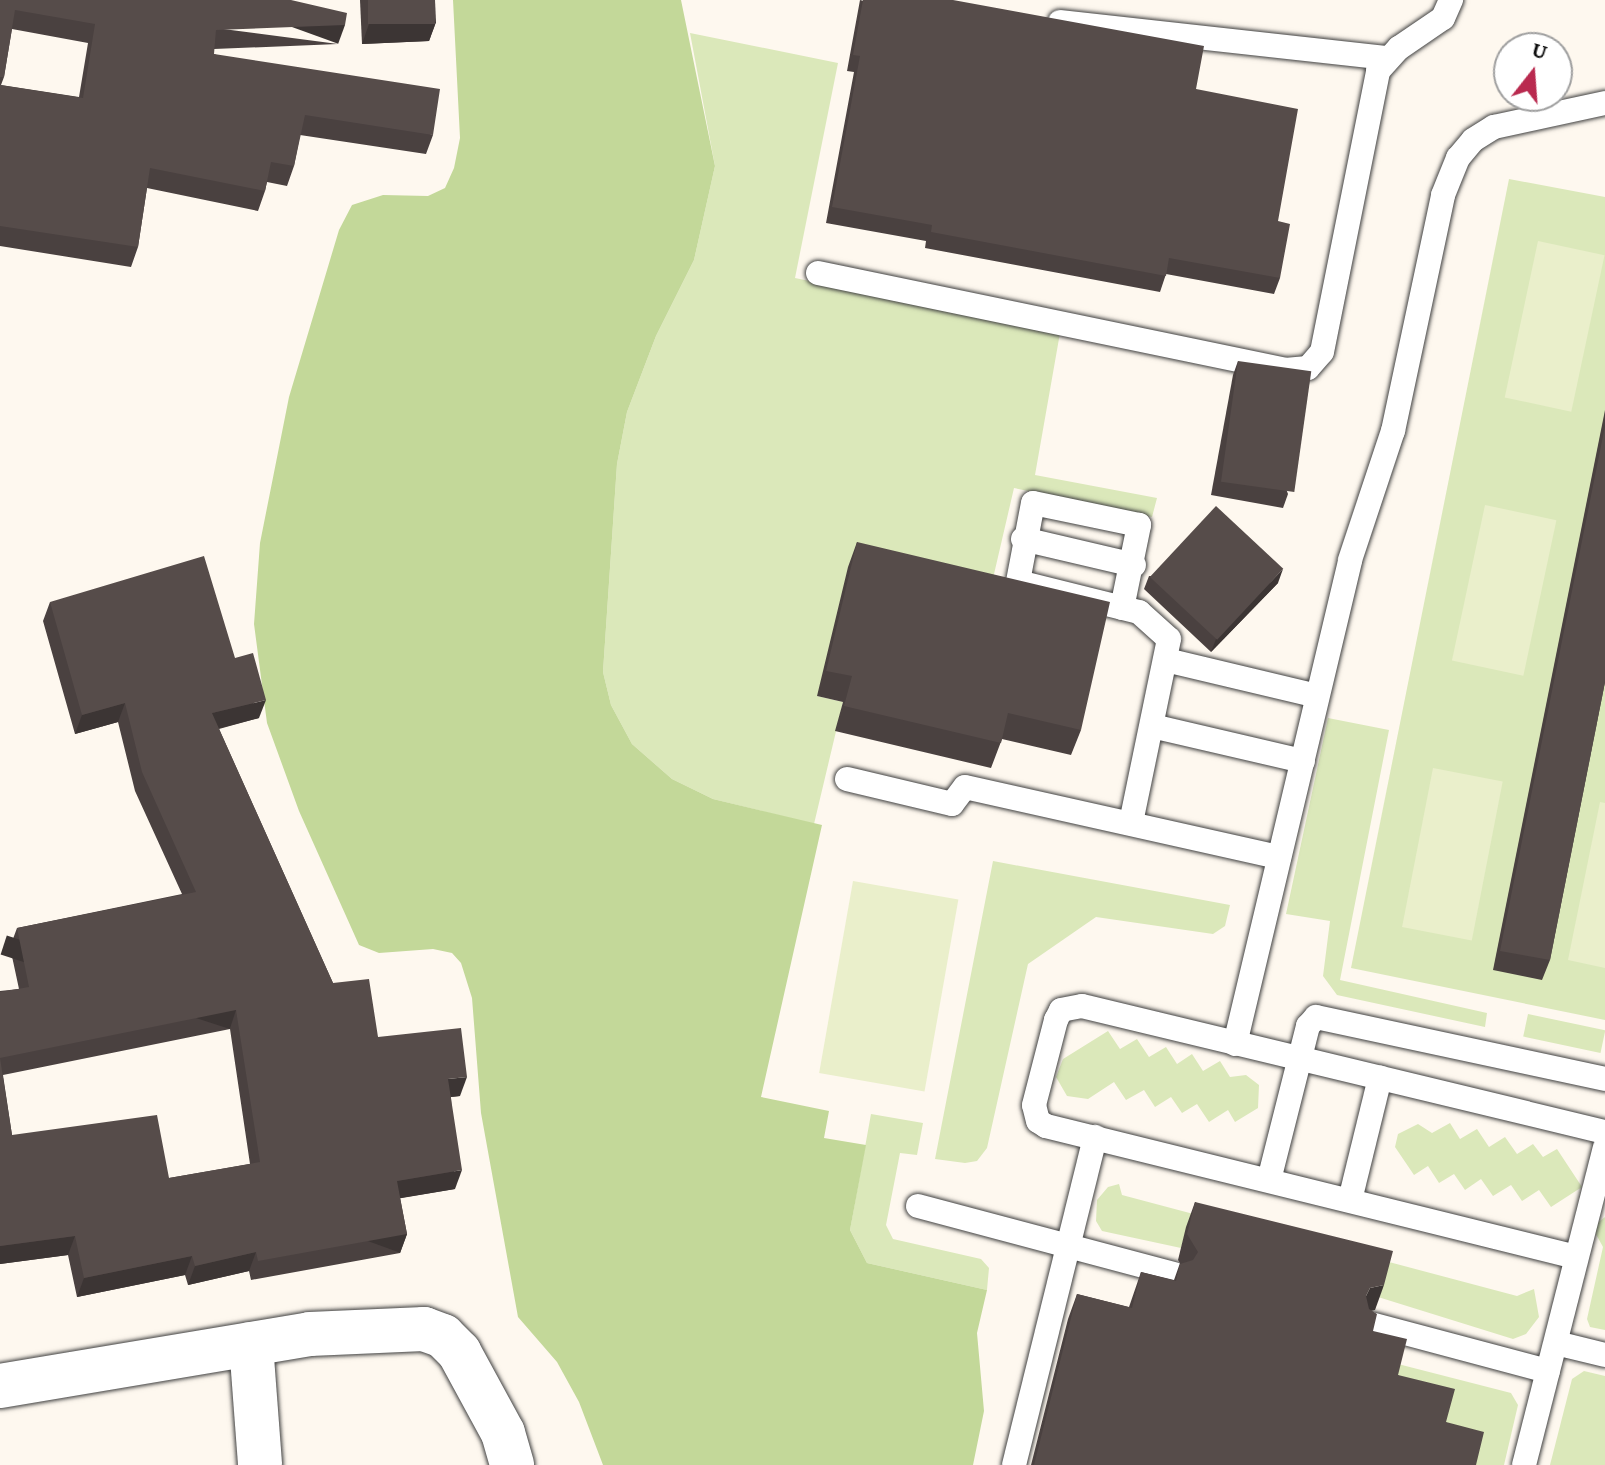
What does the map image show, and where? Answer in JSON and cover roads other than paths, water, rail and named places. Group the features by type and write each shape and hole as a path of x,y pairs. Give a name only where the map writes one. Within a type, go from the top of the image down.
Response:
{"street":[{"path":"0,1386 251,1344 398,1328 443,1336 459,1352 503,1433 512,1465"},
{"path":"251,1344 260,1465"}],"lane":[{"path":"818,273 1285,370 1308,368 1322,352 1372,93 1387,58 1443,18 1451,0"},
{"path":"1034,19 1387,58"},
{"path":"1235,1044 1358,533 1383,473 1443,195 1458,158 1473,140 1494,127 1605,103"},
{"path":"1122,608 1142,531 1137,524 1037,501 1023,539 1016,577 1020,583 1143,614 1169,639 1131,823"},
{"path":"1023,539 1134,565"},
{"path":"1166,660 1317,696"},
{"path":"1152,726 1303,761"},
{"path":"847,779 952,804 965,787 1279,857"},
{"path":"1576,1257 1046,1126 1034,1113 1061,1010 1082,1006 1605,1132"},
{"path":"1269,1180 1308,1026 1322,1016 1605,1079"},
{"path":"1350,1200 1380,1078"},
{"path":"1014,1465 1095,1137"},
{"path":"1524,1465 1605,1147"},
{"path":"918,1206 1174,1274"},
{"path":"1371,1324 1548,1371"},
{"path":"1556,1343 1605,1355"}]}
